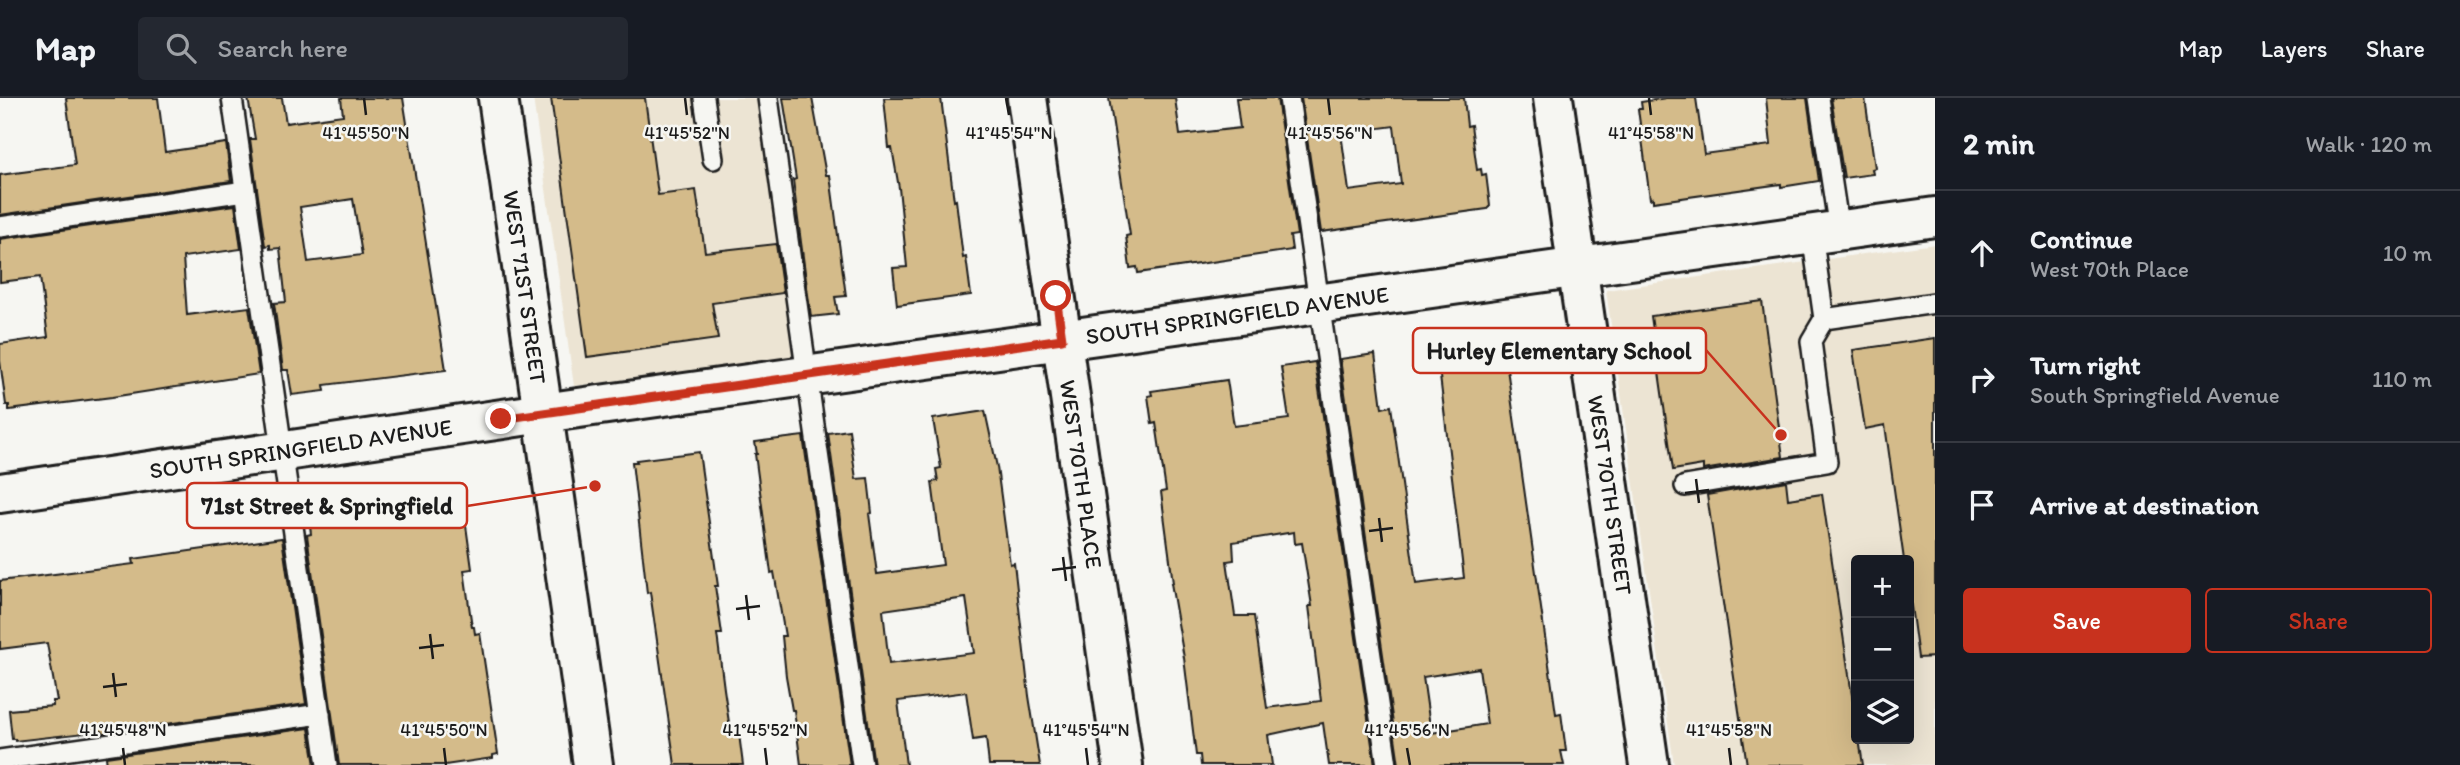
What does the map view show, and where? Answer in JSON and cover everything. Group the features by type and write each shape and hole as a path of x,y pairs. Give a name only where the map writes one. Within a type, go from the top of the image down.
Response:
{"street":[{"name":"WEST 71ST STREET","path":"498,98 593,765"},
{"name":"WEST 70TH PLACE","path":"1027,98 1123,765"},
{"name":"WEST 70TH STREET","path":"1553,98 1649,765"},
{"name":"SOUTH SPRINGFIELD AVENUE","path":"0,494 543,413 1935,217"}],"lane":[{"path":"232,98 327,765"},
{"path":"704,98 713,159"},
{"path":"768,98 862,765"},
{"path":"1289,98 1387,765"},
{"path":"1685,486 1827,462 1811,341 1824,319 1825,232 1819,98"},
{"path":"0,227 246,191"},
{"path":"1824,319 1935,303"},
{"path":"0,761 320,714"}],"shaded area":[{"path":"533,98 767,98 804,357 574,386"},
{"path":"1935,244 1935,765 1674,765 1606,290"}],"building":[{"path":"66,98 158,98 165,152 226,143 231,181 0,215 0,175 75,165"},
{"path":"248,98 282,98 286,123 343,115 341,98 403,98 446,370 324,385 325,391 292,395 288,370 283,370 274,303 286,302 280,248 270,249 270,245 265,246 250,139 255,139","holes":["353,199 362,255 308,262 300,207"]},
{"path":"551,98 645,98 658,195 696,190 705,252 776,244 783,293 712,303 718,339 587,357"},
{"path":"783,98 812,98 826,175 830,175 846,296 835,297 838,314 811,317 793,180 796,179"},
{"path":"884,98 941,98 954,201 956,200 963,258 966,257 971,295 897,305 893,268 907,267 899,188 892,148 889,148"},
{"path":"1109,98 1175,98 1180,135 1240,128 1236,98 1277,98 1297,235 1290,236 1292,250 1138,273 1137,267 1130,268 1126,236 1130,235"},
{"path":"1301,98 1464,98 1477,170 1481,169 1482,175 1486,174 1490,206 1487,209 1321,232","holes":["1394,126 1401,184 1349,191 1341,133"]},
{"path":"1666,98 1696,98 1704,154 1771,145 1766,98 1807,98 1819,181 1653,202 1653,198 1650,199 1638,109 1642,109 1641,102"},
{"path":"1831,98 1865,98 1875,168 1872,169 1873,174 1844,178"},
{"path":"235,205 241,249 183,257 187,315 249,307 259,374 9,410 0,361 0,344 48,337 40,277 0,282 0,239"},
{"path":"1762,301 1783,457 1703,470 1703,465 1673,470 1651,316"},
{"path":"1935,338 1935,657 1918,658 1914,628 1914,555 1903,555 1885,425 1865,429 1853,350"},
{"path":"1503,340 1556,714 1561,713 1566,751 1561,751 1564,765 1399,765 1340,359 1375,354 1382,408 1391,406 1416,584 1464,578 1437,351 1439,348","holes":["1479,668 1487,724 1431,733 1423,677"]},
{"path":"1315,362 1375,765 1329,765 1323,723 1268,735 1272,765 1201,765 1200,755 1196,755 1171,583 1161,492 1166,491 1156,423 1152,424 1148,396 1152,395 1151,391 1227,380 1234,426 1289,419 1281,367","holes":["1294,532 1295,544 1302,543 1312,606 1309,606 1321,701 1267,708 1254,616 1235,616 1227,561 1234,560 1233,542"]},
{"path":"985,411 997,467 1010,564 1014,563 1029,696 1040,765 989,765 986,738 973,740 966,692 898,701 906,765 874,765 828,433 849,430 856,479 868,478 872,513 869,514 877,574 943,565 932,482 938,481 936,469 941,468 933,419","holes":["966,598 974,653 889,664 883,610"]},
{"path":"803,436 850,765 801,765 794,710 786,676 782,636 785,636 774,572 771,573 755,442"},
{"path":"699,452 718,586 715,586 722,634 717,634 724,689 731,736 739,734 743,765 675,765 650,592 647,593 632,462"},
{"path":"1786,481 1788,499 1822,494 1851,688 1851,744 1860,744 1863,765 1747,765 1707,495"},
{"path":"461,489 472,569 464,570 472,627 475,634 480,633 498,754 493,755 493,758 445,765 339,765 307,535 311,534 308,508 347,503 347,506"},
{"path":"282,538 306,704 103,733 15,741 12,739 9,710 53,706 53,701 57,701 47,643 0,649 0,581 134,564 133,559"},
{"path":"309,728 315,765 107,765 106,757"}],"place":[{"name":"Hurley Elementary School","path":"1781,435"},
{"name":"71st Street & Springfield","path":"595,486"}],"route":[{"path":"501,419 1062,339 1056,296"}]}
